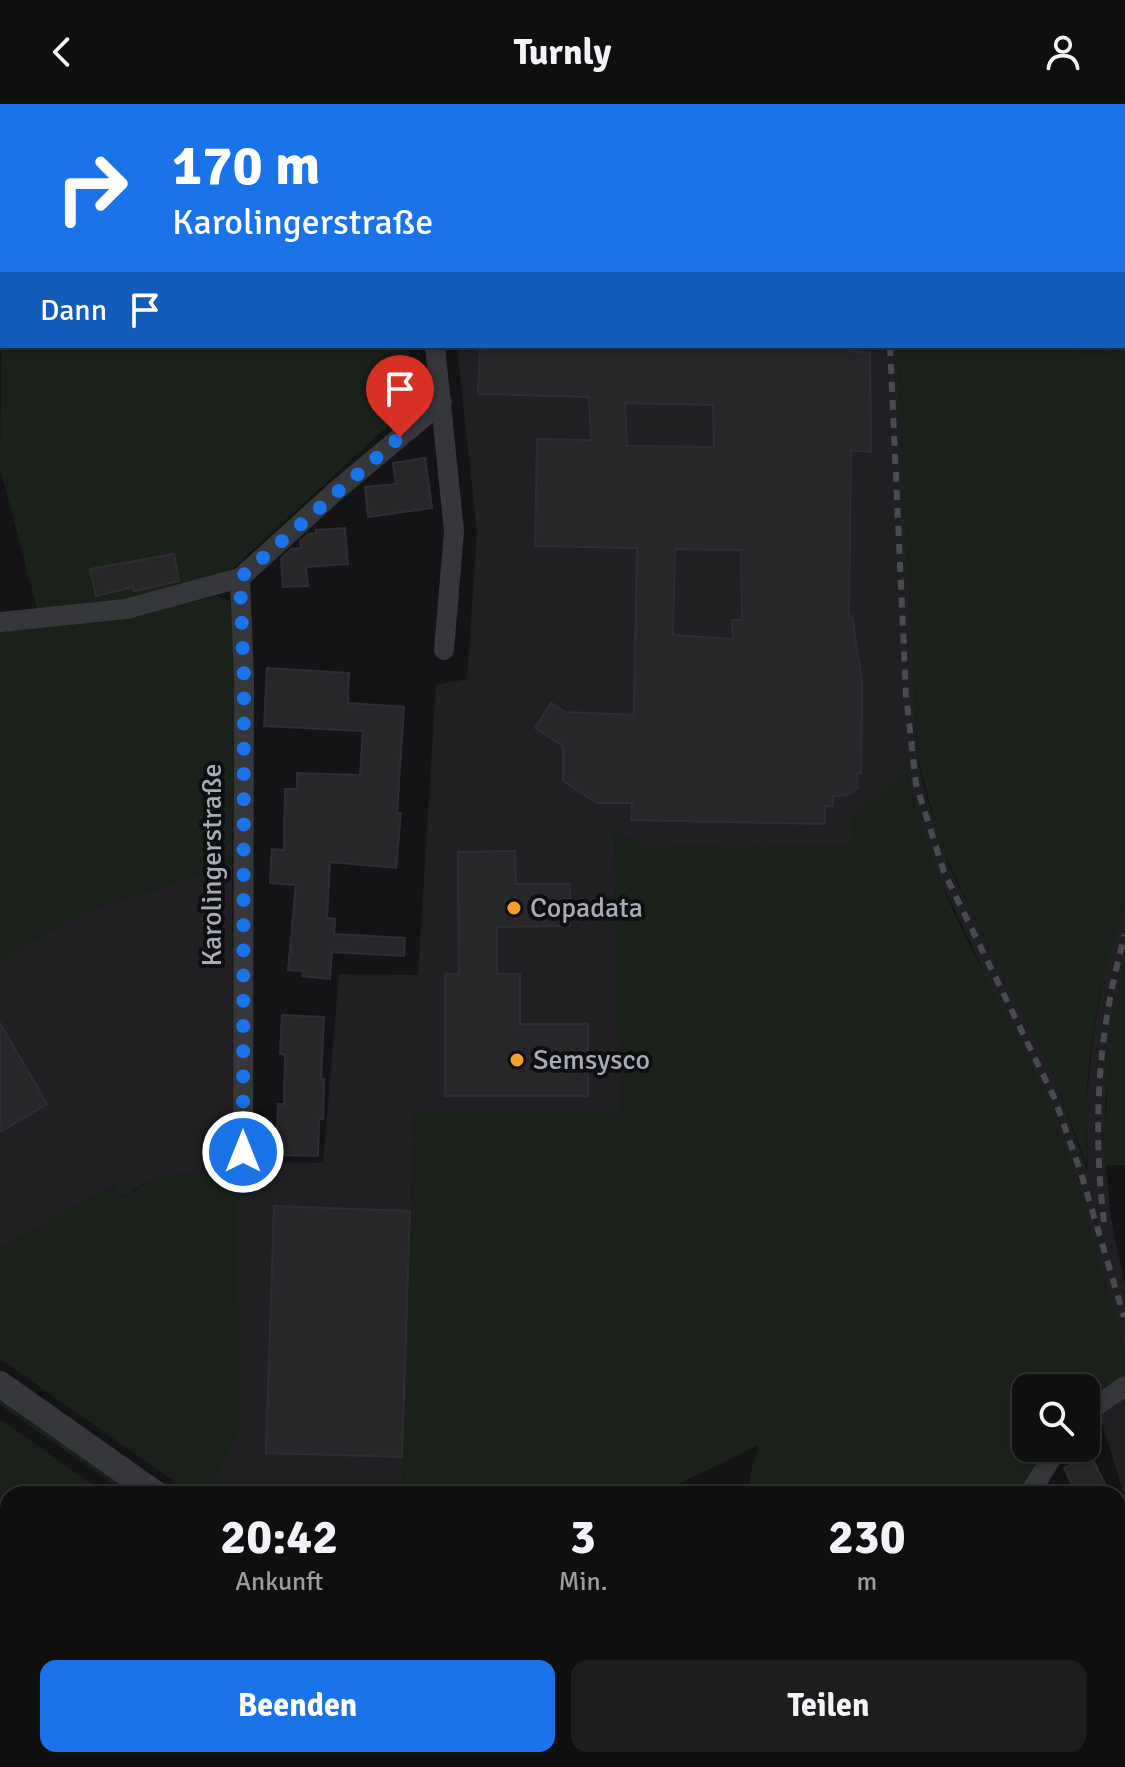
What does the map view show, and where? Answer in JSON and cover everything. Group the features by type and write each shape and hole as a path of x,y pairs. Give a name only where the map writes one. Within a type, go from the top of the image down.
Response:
{"street":[{"path":"435,348 454,531 444,650"},
{"path":"0,622 126,609 240,578 337,490 442,402"},
{"name":"Karolingerstraße","path":"240,578 244,678 243,1152"},
{"path":"0,1384 145,1486"},
{"path":"1100,1403 1125,1386"},
{"path":"1034,1486 1049,1462"}],"shaded area":[{"path":"1,348 409,348 414,402 230,571 130,601 38,612 0,468"},
{"path":"457,348 897,348 918,758 923,786 949,867 1053,1075 1088,1169 1086,1108 1093,1038 1106,963 1125,901 1125,964 1112,1035 1105,1102 1111,1218 1125,1287 1125,1352 1061,1135 937,872 907,772 854,846 645,848 614,831 621,1112 414,1113 402,1486 215,1486 214,1480 238,1431 146,1183 120,1198 114,1185 0,1249 0,960 82,913 232,864 233,1161 323,1163 339,974 418,975 436,685 467,679 477,533"},
{"path":"897,348 1065,348 1085,353 1125,351 1125,901 1110,951 1094,1029 1086,1107 1088,1169 1053,1075 975,921 940,842 918,758"},
{"path":"1065,348 1125,348 1125,351 1085,353"},
{"path":"217,596 230,601 235,614 232,864 82,913 0,960 0,631 139,614"},
{"path":"907,772 930,851 952,908 1024,1049 1056,1122 1125,1352 1125,1378 1100,1392 1100,1374 1012,1374 1012,1462 1040,1462 1025,1486 750,1486 759,1445 674,1486 402,1486 414,1113 620,1112 614,831 645,848 853,846 852,816"},
{"path":"1125,964 1125,1165 1106,1165 1110,1038"},
{"path":"237,1173 238,1431 214,1480 215,1486 181,1486 0,1359 0,1249 114,1185 121,1198 162,1175"},
{"path":"1125,1393 1125,1486 1121,1486 1100,1411"},
{"path":"0,1397 127,1486 116,1486 0,1405"},
{"path":"0,1419 95,1486 0,1486"}],"building":[{"path":"480,348 852,348 851,352 870,352 871,452 851,450 849,616 852,616 862,681 861,773 857,774 858,788 847,795 833,796 833,806 825,806 825,824 631,820 632,803 597,803 563,781 563,746 535,728 551,703 565,712 634,715 637,548 535,546 537,439 591,440 589,397 478,394","holes":["625,403 713,405 714,447 627,446","675,549 741,550 742,620 732,620 733,639 673,635"]},
{"path":"425,458 432,508 368,517 365,487 396,484 393,463"},
{"path":"345,528 348,564 306,567 308,586 283,587 281,559 291,549 301,548 300,541 308,534 316,533 316,530"},
{"path":"174,554 179,581 96,596 90,569"},
{"path":"267,668 349,673 348,703 404,707 396,868 330,862 327,918 335,919 334,934 405,938 404,956 332,952 330,979 302,976 303,971 288,970 296,885 270,883 272,849 284,850 285,789 297,789 297,773 360,775 363,731 264,726"},
{"name":"Semsysco","path":"515,851 516,884 570,884 570,926 497,927 497,974 520,974 520,1024 588,1024 588,1096 445,1096 445,974 459,974 458,852"},
{"path":"282,1015 324,1017 323,1119 319,1119 318,1156 276,1155 278,1104 284,1104 285,1055 280,1054"},
{"path":"0,1023 47,1104 0,1132"},
{"path":"274,1206 410,1211 402,1457 266,1453"},
{"path":"1075,1462 1094,1462 1106,1486 1073,1486 1064,1468"}],"railway":[{"path":"890,348 906,695 916,784 944,872 1054,1097 1081,1173 1124,1317"},
{"path":"1104,1222 1098,1150 1100,1078 1109,1006 1125,935"}],"place":[{"name":"Copadata","path":"514,908"},
{"name":"Semsysco","path":"517,1060"}],"route":[{"path":"243,1152 244,678 240,578 400,437"}]}
